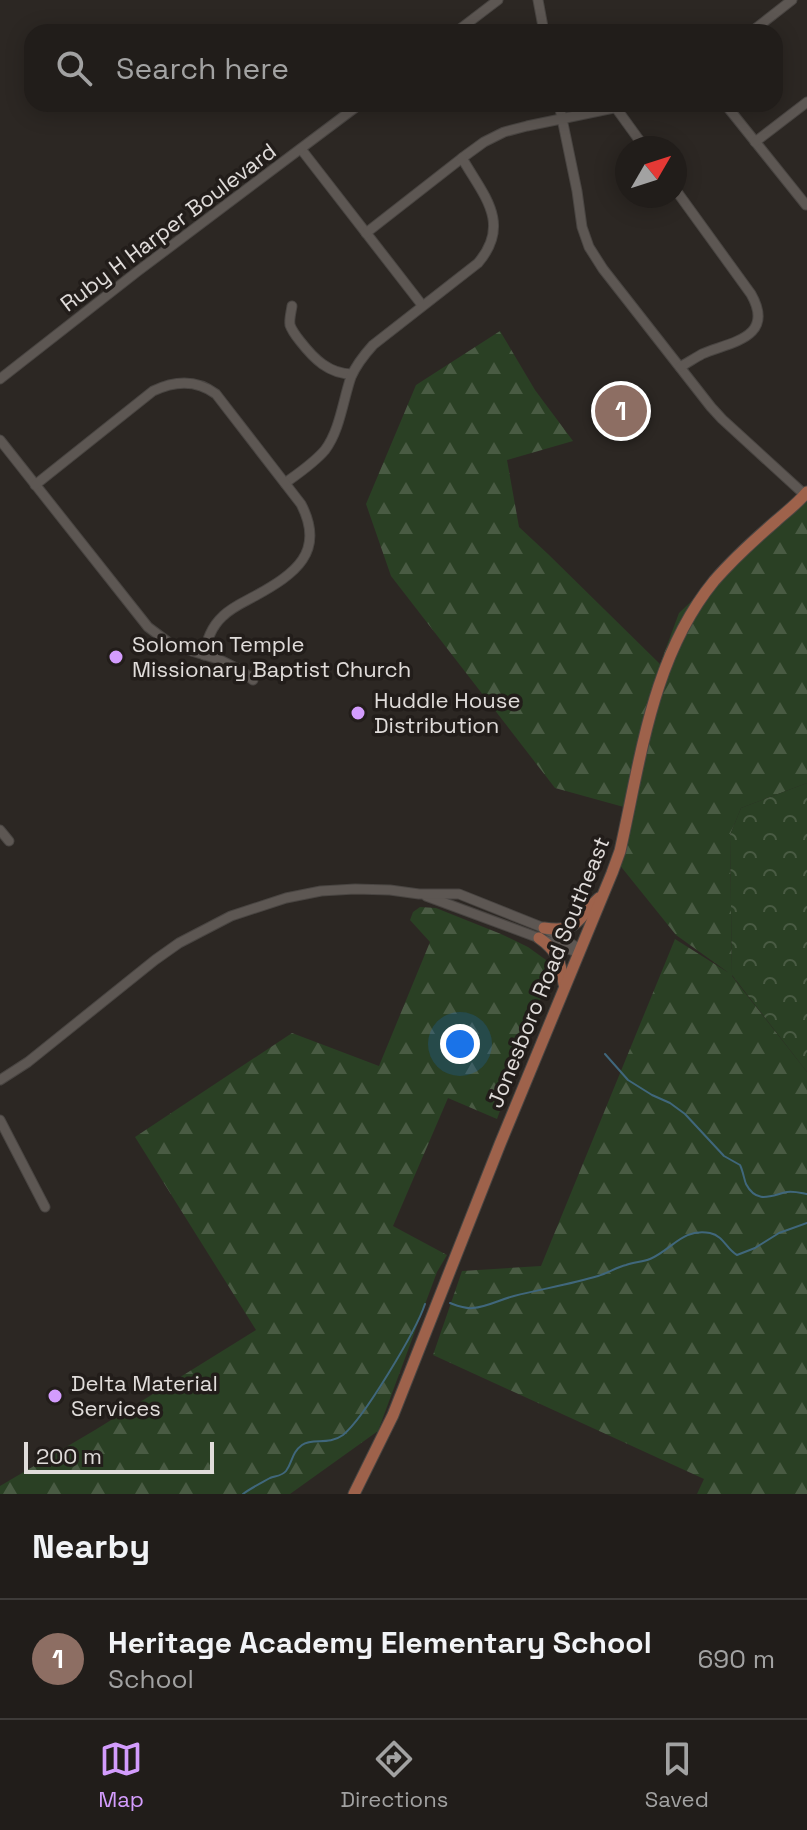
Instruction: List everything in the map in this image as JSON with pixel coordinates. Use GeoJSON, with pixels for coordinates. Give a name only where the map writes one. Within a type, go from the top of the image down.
{"type":"FeatureCollection","features":[{"type":"Feature","properties":{"kind":"main road","name":"Jonesboro Road Southeast"},"geometry":{"type":"LineString","coordinates":[[354,1494],[393,1415],[620,851],[651,709],[662,675],[697,605],[727,566],[806,493]]}},
{"type":"Feature","properties":{"kind":"main road"},"geometry":{"type":"LineString","coordinates":[[564,987],[559,959],[542,933],[577,924],[602,895]]}},
{"type":"Feature","properties":{"kind":"street"},"geometry":{"type":"LineString","coordinates":[[466,24],[498,0]]}},
{"type":"Feature","properties":{"kind":"street"},"geometry":{"type":"LineString","coordinates":[[538,0],[542,24]]}},
{"type":"Feature","properties":{"kind":"street"},"geometry":{"type":"LineString","coordinates":[[761,24],[792,0]]}},
{"type":"Feature","properties":{"kind":"street"},"geometry":{"type":"LineString","coordinates":[[755,142],[807,102]]}},
{"type":"Feature","properties":{"kind":"street","name":"Ruby H Harper Boulevard"},"geometry":{"type":"LineString","coordinates":[[0,379],[350,112]]}},
{"type":"Feature","properties":{"kind":"street"},"geometry":{"type":"LineString","coordinates":[[561,112],[582,227],[589,247],[603,269],[722,419],[806,493]]}},
{"type":"Feature","properties":{"kind":"street"},"geometry":{"type":"LineString","coordinates":[[366,233],[484,142],[504,132],[594,112]]}},
{"type":"Feature","properties":{"kind":"street"},"geometry":{"type":"LineString","coordinates":[[619,112],[636,136]]}},
{"type":"Feature","properties":{"kind":"street"},"geometry":{"type":"LineString","coordinates":[[731,112],[806,205]]}},
{"type":"Feature","properties":{"kind":"street"},"geometry":{"type":"LineString","coordinates":[[301,149],[422,305]]}},
{"type":"Feature","properties":{"kind":"street"},"geometry":{"type":"LineString","coordinates":[[285,483],[328,446],[352,374],[373,345],[478,263],[487,252],[494,237],[491,208],[462,158]]}},
{"type":"Feature","properties":{"kind":"street"},"geometry":{"type":"LineString","coordinates":[[680,367],[702,354],[748,336],[757,324],[759,311],[751,294],[687,206]]}},
{"type":"Feature","properties":{"kind":"street"},"geometry":{"type":"LineString","coordinates":[[292,306],[289,321],[293,332],[311,355],[326,367],[352,374]]}},
{"type":"Feature","properties":{"kind":"street"},"geometry":{"type":"LineString","coordinates":[[35,485],[153,391],[167,384],[182,382],[201,385],[216,394],[301,504],[308,518],[311,540],[298,566],[288,575],[221,617],[209,635],[204,655]]}},
{"type":"Feature","properties":{"kind":"street"},"geometry":{"type":"LineString","coordinates":[[0,440],[148,627],[172,645],[229,664],[253,680]]}},
{"type":"Feature","properties":{"kind":"street"},"geometry":{"type":"LineString","coordinates":[[0,830],[9,841]]}},
{"type":"Feature","properties":{"kind":"street"},"geometry":{"type":"LineString","coordinates":[[0,1080],[28,1062],[155,960],[204,928],[286,898],[321,891],[362,889],[459,894],[514,915],[579,951]]}},
{"type":"Feature","properties":{"kind":"street"},"geometry":{"type":"LineString","coordinates":[[419,894],[510,927],[542,933]]}},
{"type":"Feature","properties":{"kind":"street"},"geometry":{"type":"LineString","coordinates":[[510,927],[514,915]]}},
{"type":"Feature","properties":{"kind":"street"},"geometry":{"type":"LineString","coordinates":[[0,1120],[45,1207]]}},
{"type":"Feature","properties":{"kind":"green space"},"geometry":{"type":"Polygon","coordinates":[[[500,331],[535,390],[573,441],[507,460],[519,527],[660,664],[679,613],[807,492],[807,783],[741,808],[730,835],[732,976],[807,1072],[807,1494],[697,1494],[704,1479],[433,1355],[462,1271],[541,1266],[675,939],[729,973],[676,935],[614,858],[631,809],[555,788],[391,576],[366,504],[416,385],[500,331]]]}},
{"type":"Feature","properties":{"kind":"green space"},"geometry":{"type":"Polygon","coordinates":[[[807,783],[807,1072],[732,975],[730,835],[741,808],[807,783]]]}},
{"type":"Feature","properties":{"kind":"green space"},"geometry":{"type":"Polygon","coordinates":[[[420,907],[436,908],[501,934],[528,947],[553,965],[497,1119],[448,1098],[393,1226],[447,1255],[437,1272],[378,1431],[290,1494],[0,1494],[0,1486],[256,1330],[135,1137],[292,1033],[379,1066],[430,942],[410,920],[413,912],[420,907]]]}},
{"type":"Feature","properties":{"kind":"waterway"},"geometry":{"type":"LineString","coordinates":[[605,1054],[628,1080],[685,1114],[724,1156],[740,1165],[746,1184],[755,1195],[807,1194]]}},
{"type":"Feature","properties":{"kind":"waterway"},"geometry":{"type":"LineString","coordinates":[[450,1303],[464,1308],[478,1307],[598,1276],[650,1259],[685,1236],[700,1232],[715,1235],[737,1255],[779,1233],[807,1223]]}},
{"type":"Feature","properties":{"kind":"waterway"},"geometry":{"type":"LineString","coordinates":[[243,1494],[284,1473],[302,1445],[337,1438],[352,1426],[388,1373],[425,1304]]}},
{"type":"Feature","properties":{"kind":"place","name":"Heritage Academy Elementary School"},"geometry":{"type":"Point","coordinates":[621,411]}},
{"type":"Feature","properties":{"kind":"place","name":"Solomon Temple Missionary Baptist Church"},"geometry":{"type":"Point","coordinates":[116,657]}},
{"type":"Feature","properties":{"kind":"place","name":"Huddle House Distribution"},"geometry":{"type":"Point","coordinates":[358,713]}},
{"type":"Feature","properties":{"kind":"place","name":"Delta Material Services"},"geometry":{"type":"Point","coordinates":[55,1396]}}]}
